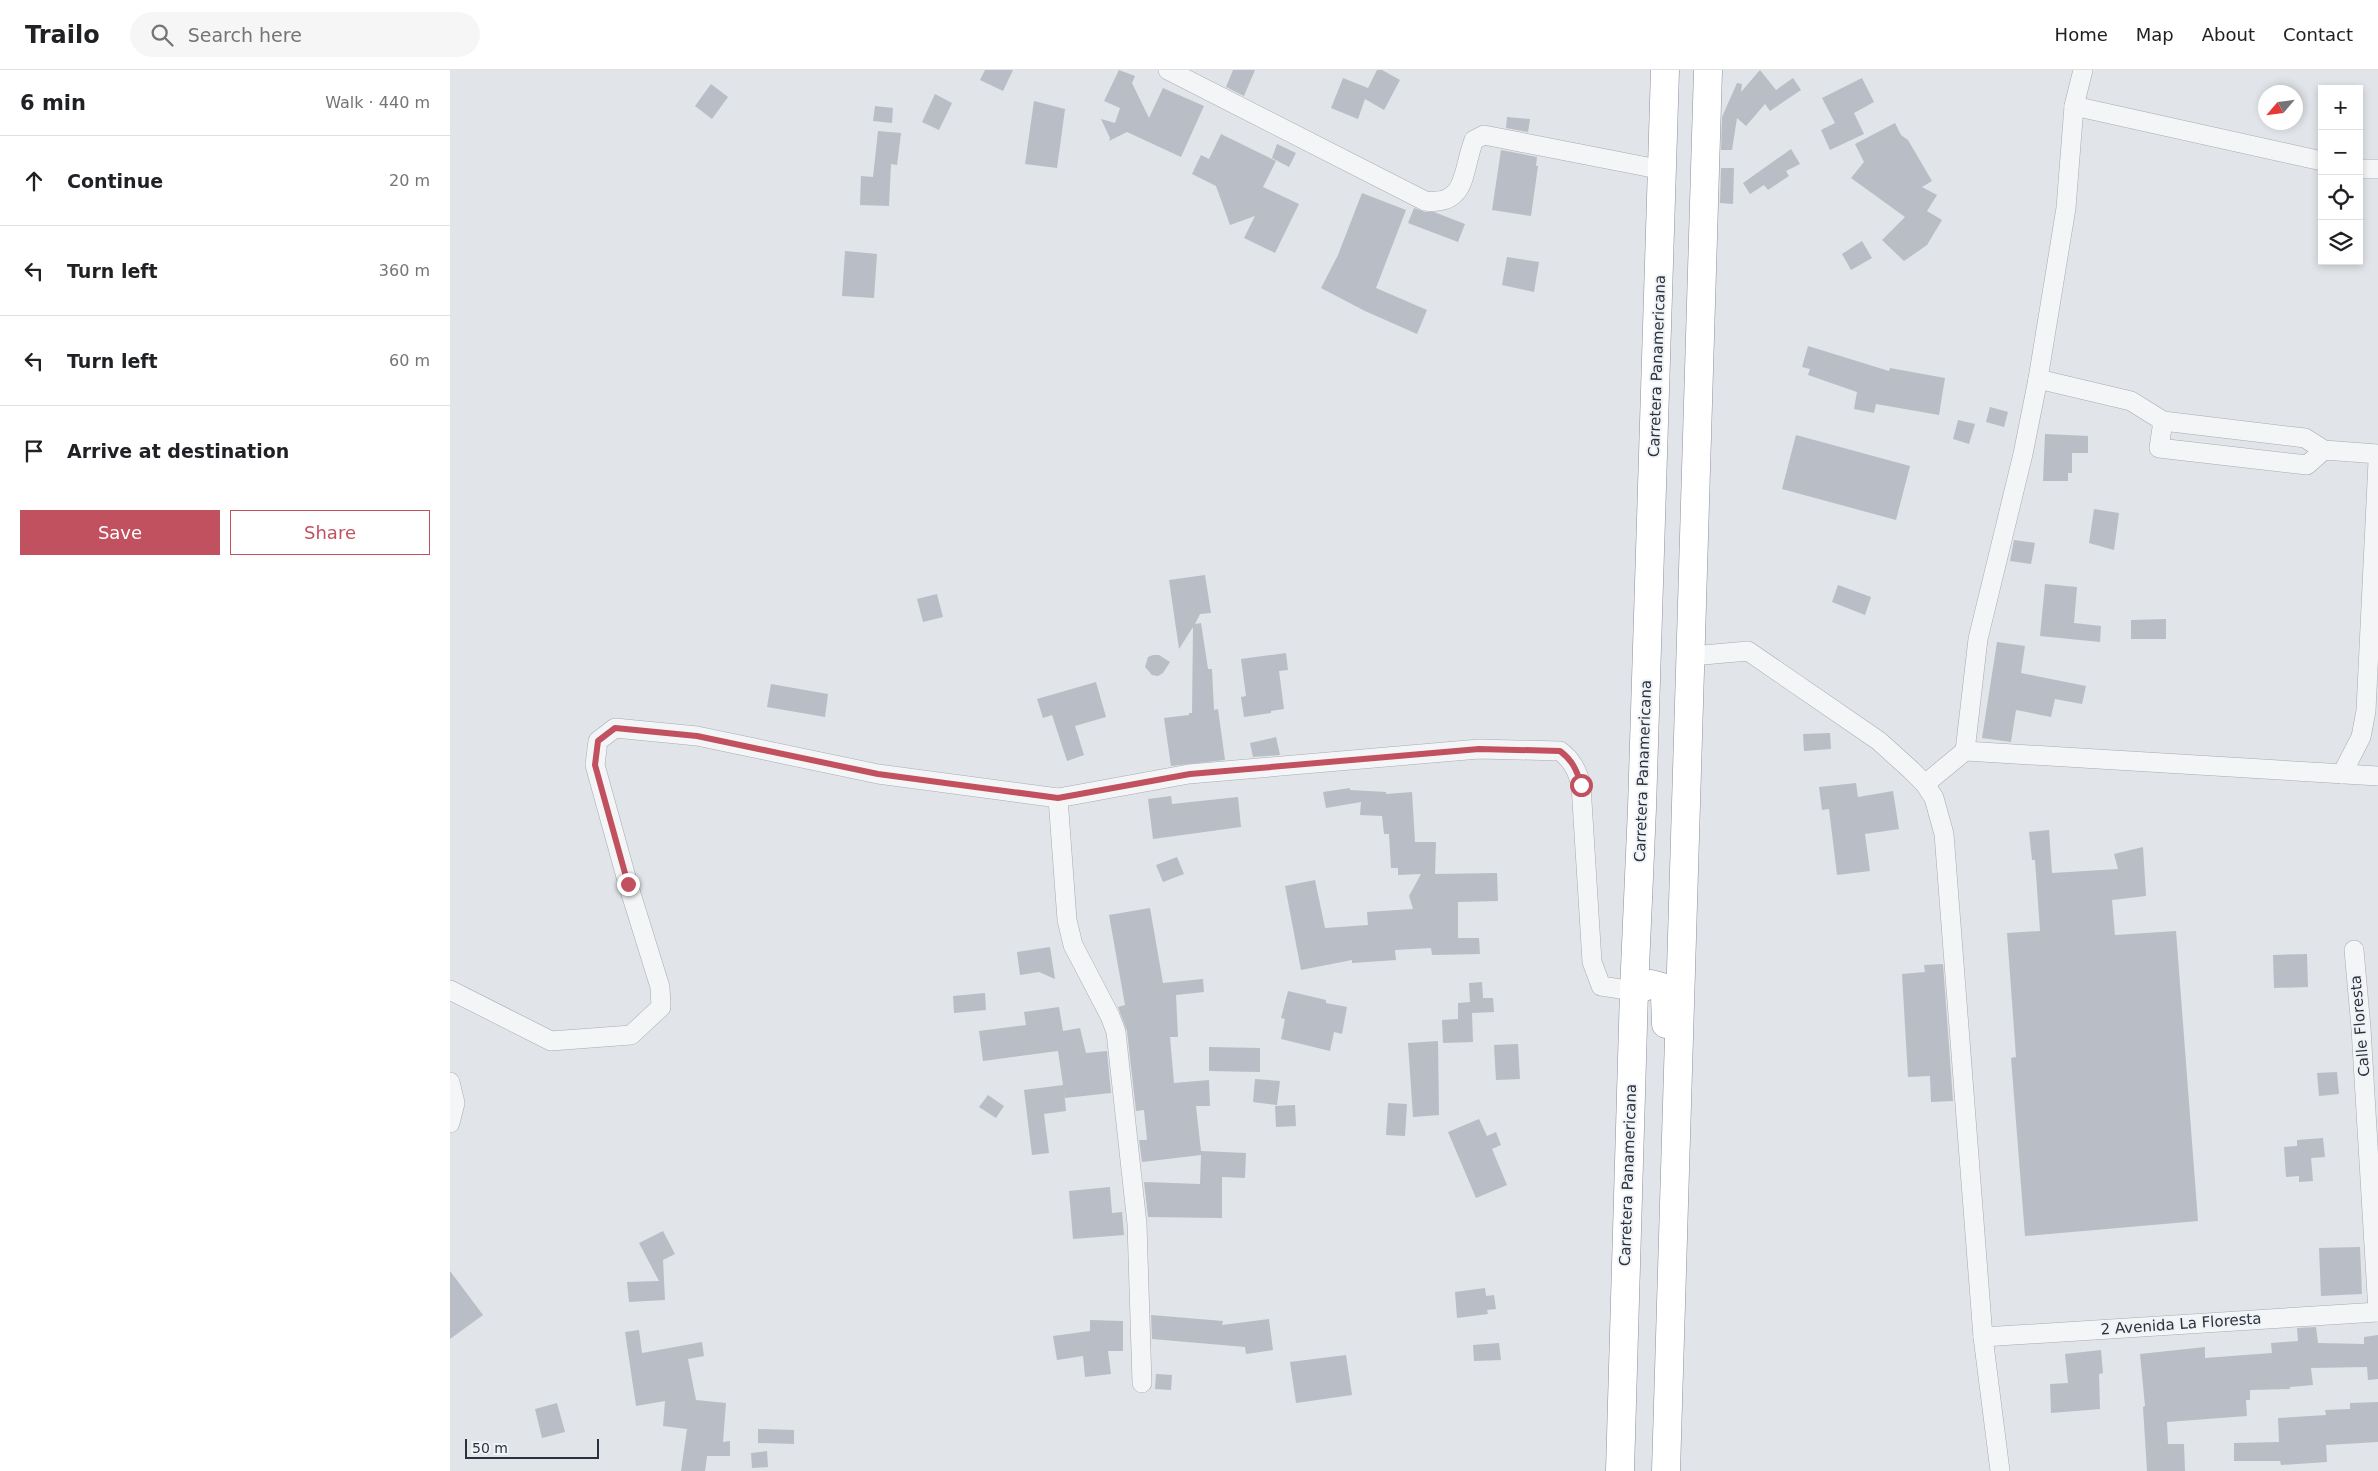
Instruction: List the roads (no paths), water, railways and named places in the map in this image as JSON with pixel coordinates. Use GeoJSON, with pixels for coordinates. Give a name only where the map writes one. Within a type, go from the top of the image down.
{"type":"FeatureCollection","features":[{"type":"Feature","properties":{"kind":"highway","name":"Carretera Panamericana"},"geometry":{"type":"LineString","coordinates":[[1620,1471],[1665,70]]}},
{"type":"Feature","properties":{"kind":"highway"},"geometry":{"type":"LineString","coordinates":[[1666,1471],[1692,656],[1708,70]]}},
{"type":"Feature","properties":{"kind":"highway"},"geometry":{"type":"LineString","coordinates":[[1642,808],[1650,829],[1653,849],[1650,969],[1654,977],[1664,978],[1675,972],[1683,944]]}},
{"type":"Feature","properties":{"kind":"highway"},"geometry":{"type":"LineString","coordinates":[[1634,991],[1656,984],[1662,987],[1664,991],[1668,1157],[1674,1197]]}},
{"type":"Feature","properties":{"kind":"street"},"geometry":{"type":"LineString","coordinates":[[1168,70],[1425,201],[1439,202],[1449,200],[1460,190],[1474,140],[1484,135],[1663,170]]}},
{"type":"Feature","properties":{"kind":"street"},"geometry":{"type":"LineString","coordinates":[[1965,751],[1978,639],[2023,454],[2038,379],[2066,208],[2074,106],[2083,70]]}},
{"type":"Feature","properties":{"kind":"street"},"geometry":{"type":"LineString","coordinates":[[2074,106],[2318,159]]}},
{"type":"Feature","properties":{"kind":"street"},"geometry":{"type":"LineString","coordinates":[[2363,169],[2378,169]]}},
{"type":"Feature","properties":{"kind":"street"},"geometry":{"type":"LineString","coordinates":[[2038,379],[2131,401],[2163,421],[2305,438],[2324,450],[2378,454]]}},
{"type":"Feature","properties":{"kind":"street"},"geometry":{"type":"LineString","coordinates":[[2163,421],[2159,448],[2307,465],[2324,450]]}},
{"type":"Feature","properties":{"kind":"street"},"geometry":{"type":"LineString","coordinates":[[2342,774],[2362,737],[2366,712],[2378,460]]}},
{"type":"Feature","properties":{"kind":"street"},"geometry":{"type":"LineString","coordinates":[[1692,656],[1748,651],[1878,741],[1925,784],[1934,798],[1944,834],[1983,1337],[2000,1471]]}},
{"type":"Feature","properties":{"kind":"street"},"geometry":{"type":"LineString","coordinates":[[450,990],[551,1041],[631,1036],[661,1007],[660,987],[628,884],[595,765],[598,741],[615,728],[697,736],[878,774],[1058,798],[1190,774],[1479,749],[1560,751],[1568,757],[1577,770],[1581,785],[1592,962],[1601,986],[1634,991]]}},
{"type":"Feature","properties":{"kind":"street"},"geometry":{"type":"LineString","coordinates":[[1925,784],[1965,751],[2378,776]]}},
{"type":"Feature","properties":{"kind":"street"},"geometry":{"type":"LineString","coordinates":[[1058,798],[1067,920],[1073,945],[1110,1016],[1116,1032],[1137,1224],[1142,1383]]}},
{"type":"Feature","properties":{"kind":"street","name":"Calle Floresta"},"geometry":{"type":"LineString","coordinates":[[2354,950],[2363,1057],[2378,1312]]}},
{"type":"Feature","properties":{"kind":"street"},"geometry":{"type":"LineString","coordinates":[[450,1082],[455,1103],[450,1123]]}},
{"type":"Feature","properties":{"kind":"street","name":"2 Avenida La Floresta"},"geometry":{"type":"LineString","coordinates":[[1983,1337],[2378,1312]]}}]}
